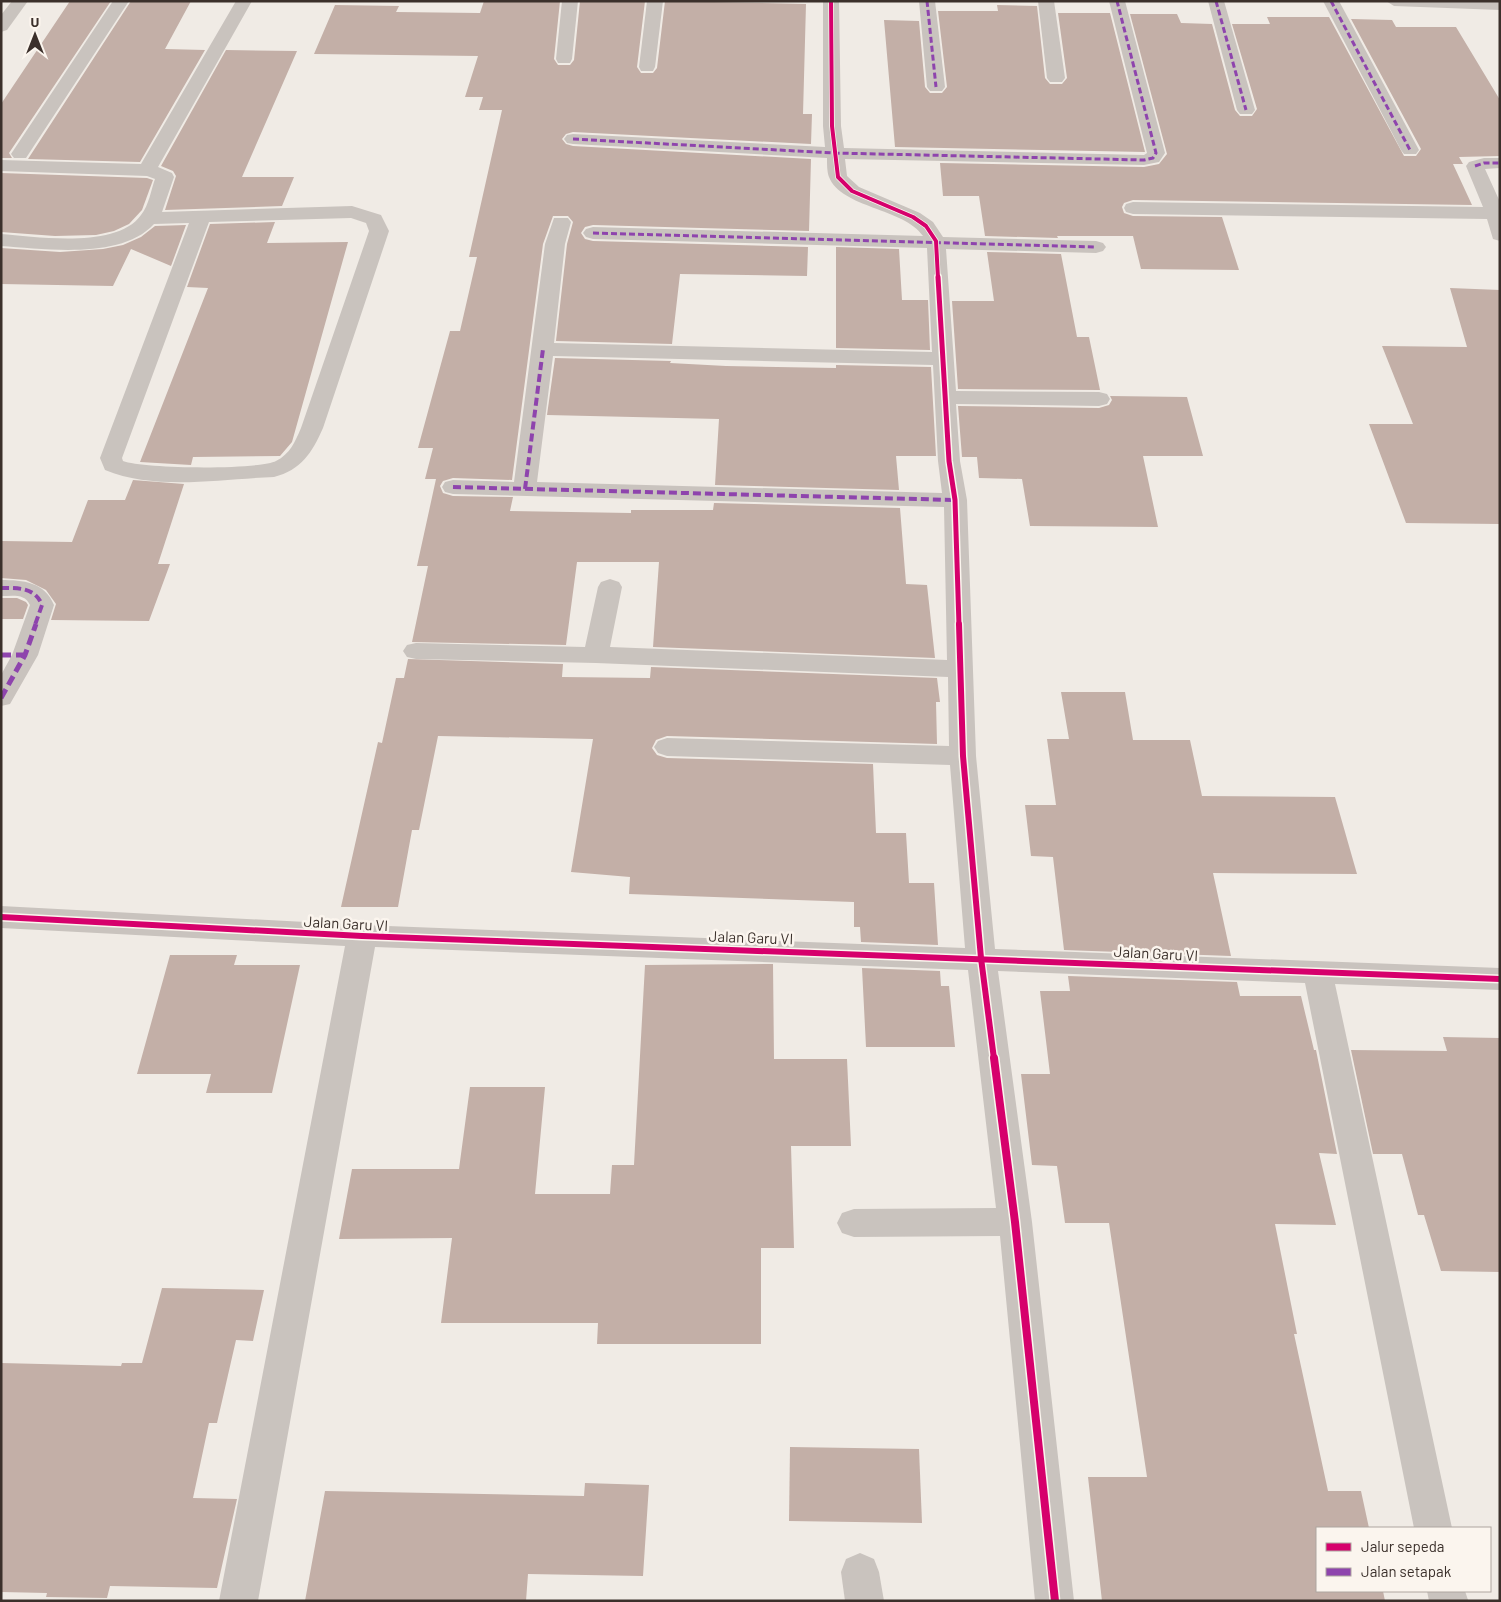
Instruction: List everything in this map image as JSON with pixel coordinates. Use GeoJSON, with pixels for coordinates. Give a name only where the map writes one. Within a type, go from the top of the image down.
{"type":"FeatureCollection","features":[{"type":"Feature","properties":{"kind":"street"},"geometry":{"type":"LineString","coordinates":[[1,27],[20,1]]}},
{"type":"Feature","properties":{"kind":"street"},"geometry":{"type":"LineString","coordinates":[[20,154],[121,1]]}},
{"type":"Feature","properties":{"kind":"street"},"geometry":{"type":"LineString","coordinates":[[147,170],[244,1]]}},
{"type":"Feature","properties":{"kind":"street"},"geometry":{"type":"LineString","coordinates":[[564,59],[570,1]]}},
{"type":"Feature","properties":{"kind":"street"},"geometry":{"type":"LineString","coordinates":[[647,67],[654,1]]}},
{"type":"Feature","properties":{"kind":"street"},"geometry":{"type":"LineString","coordinates":[[831,1],[834,153],[838,177],[852,191],[913,216],[926,226],[936,241],[944,358],[948,461],[955,500],[963,756],[980,958],[1015,1222],[1055,1601]]}},
{"type":"Feature","properties":{"kind":"street"},"geometry":{"type":"LineString","coordinates":[[927,1],[936,86]]}},
{"type":"Feature","properties":{"kind":"street"},"geometry":{"type":"LineString","coordinates":[[1046,1],[1056,78]]}},
{"type":"Feature","properties":{"kind":"street"},"geometry":{"type":"LineString","coordinates":[[573,139],[834,153],[1134,160],[1153,158],[1156,153],[1117,1]]}},
{"type":"Feature","properties":{"kind":"street"},"geometry":{"type":"LineString","coordinates":[[1216,1],[1246,110]]}},
{"type":"Feature","properties":{"kind":"street"},"geometry":{"type":"LineString","coordinates":[[1331,1],[1410,150]]}},
{"type":"Feature","properties":{"kind":"street"},"geometry":{"type":"LineString","coordinates":[[1394,1],[1500,5]]}},
{"type":"Feature","properties":{"kind":"street"},"geometry":{"type":"LineString","coordinates":[[1500,163],[1484,163],[1475,166],[1495,213],[1500,235]]}},
{"type":"Feature","properties":{"kind":"street"},"geometry":{"type":"LineString","coordinates":[[1,165],[147,170],[157,172],[165,177],[150,218],[137,230],[117,238],[85,243],[1,240]]}},
{"type":"Feature","properties":{"kind":"street"},"geometry":{"type":"LineString","coordinates":[[1133,208],[1495,213]]}},
{"type":"Feature","properties":{"kind":"street"},"geometry":{"type":"LineString","coordinates":[[150,218],[352,212],[374,219],[379,231],[312,428],[304,448],[296,459],[274,470],[169,473],[118,469],[113,464],[111,458],[202,217]]}},
{"type":"Feature","properties":{"kind":"street"},"geometry":{"type":"LineString","coordinates":[[525,489],[555,244],[561,222]]}},
{"type":"Feature","properties":{"kind":"street"},"geometry":{"type":"LineString","coordinates":[[593,234],[936,241],[1096,247]]}},
{"type":"Feature","properties":{"kind":"street"},"geometry":{"type":"LineString","coordinates":[[543,349],[944,358]]}},
{"type":"Feature","properties":{"kind":"street"},"geometry":{"type":"LineString","coordinates":[[946,397],[1099,399]]}},
{"type":"Feature","properties":{"kind":"street"},"geometry":{"type":"LineString","coordinates":[[453,487],[955,500]]}},
{"type":"Feature","properties":{"kind":"street"},"geometry":{"type":"LineString","coordinates":[[596,655],[610,587]]}},
{"type":"Feature","properties":{"kind":"street"},"geometry":{"type":"LineString","coordinates":[[1,588],[34,592],[40,598],[42,606],[13,655],[1,698]]}},
{"type":"Feature","properties":{"kind":"street"},"geometry":{"type":"LineString","coordinates":[[416,651],[596,655],[960,669]]}},
{"type":"Feature","properties":{"kind":"street"},"geometry":{"type":"LineString","coordinates":[[667,747],[963,756]]}},
{"type":"Feature","properties":{"kind":"street","name":"Jalan Garu VI"},"geometry":{"type":"LineString","coordinates":[[1,917],[362,936],[1500,979]]}},
{"type":"Feature","properties":{"kind":"street"},"geometry":{"type":"LineString","coordinates":[[238,1601],[362,936]]}},
{"type":"Feature","properties":{"kind":"street"},"geometry":{"type":"LineString","coordinates":[[1318,973],[1433,1527]]}},
{"type":"Feature","properties":{"kind":"street"},"geometry":{"type":"LineString","coordinates":[[854,1223],[1015,1222]]}},
{"type":"Feature","properties":{"kind":"building"},"geometry":{"type":"Polygon","coordinates":[[[70,1],[111,1],[9,153],[12,158],[1,158],[1,104],[70,1]]]}},
{"type":"Feature","properties":{"kind":"building"},"geometry":{"type":"Polygon","coordinates":[[[131,1],[191,1],[165,49],[205,50],[140,162],[28,159],[131,1]]]}},
{"type":"Feature","properties":{"kind":"building"},"geometry":{"type":"Polygon","coordinates":[[[484,1],[560,1],[554,59],[558,65],[570,65],[574,60],[580,1],[645,1],[637,67],[641,73],[653,73],[657,68],[665,1],[806,4],[803,114],[812,114],[811,144],[573,132],[566,134],[562,139],[566,144],[573,146],[811,159],[809,231],[593,225],[585,227],[581,233],[585,239],[593,241],[808,247],[807,276],[680,274],[672,344],[556,341],[567,244],[573,222],[568,216],[553,216],[543,244],[512,480],[453,478],[443,481],[440,486],[443,493],[453,496],[513,497],[510,511],[631,513],[631,510],[713,510],[714,503],[900,508],[906,584],[927,585],[935,658],[653,647],[659,562],[577,562],[566,645],[412,642],[428,566],[417,566],[436,479],[425,479],[433,448],[418,448],[450,331],[460,331],[477,257],[469,257],[502,110],[479,110],[483,97],[465,97],[478,56],[314,54],[335,5],[399,6],[396,12],[480,13],[484,1]]]}},
{"type":"Feature","properties":{"kind":"building"},"geometry":{"type":"Polygon","coordinates":[[[997,5],[1037,6],[1045,78],[1050,84],[1062,84],[1067,78],[1058,13],[1110,13],[1145,152],[895,147],[884,20],[919,21],[925,87],[930,93],[942,93],[947,87],[938,11],[998,11],[997,5]]]}},
{"type":"Feature","properties":{"kind":"building"},"geometry":{"type":"Polygon","coordinates":[[[1130,14],[1177,14],[1181,23],[1212,24],[1235,110],[1240,116],[1252,116],[1257,109],[1232,24],[1270,24],[1267,17],[1329,17],[1404,156],[1416,156],[1421,149],[1351,19],[1392,20],[1396,27],[1456,27],[1500,100],[1500,156],[1459,157],[1463,164],[1453,164],[1472,205],[1133,200],[1124,203],[1122,207],[1124,213],[1133,216],[1222,217],[1239,270],[1141,269],[1133,236],[1057,236],[1058,238],[985,236],[979,196],[943,196],[940,163],[1144,167],[1159,164],[1167,154],[1130,14]]]}},
{"type":"Feature","properties":{"kind":"building"},"geometry":{"type":"Polygon","coordinates":[[[226,50],[297,51],[242,177],[294,177],[282,206],[165,210],[176,176],[173,171],[161,166],[226,50]]]}},
{"type":"Feature","properties":{"kind":"building"},"geometry":{"type":"Polygon","coordinates":[[[1,173],[147,178],[153,180],[142,210],[129,224],[114,231],[96,235],[55,236],[1,232],[1,173]]]}},
{"type":"Feature","properties":{"kind":"building"},"geometry":{"type":"Polygon","coordinates":[[[275,222],[267,243],[348,242],[292,442],[280,456],[193,457],[191,465],[140,462],[208,288],[187,287],[210,224],[275,222]]]}},
{"type":"Feature","properties":{"kind":"building"},"geometry":{"type":"Polygon","coordinates":[[[186,225],[171,266],[131,249],[113,286],[1,284],[1,248],[60,252],[103,249],[123,245],[141,237],[155,226],[186,225]]]}},
{"type":"Feature","properties":{"kind":"building"},"geometry":{"type":"Polygon","coordinates":[[[836,247],[899,249],[902,300],[928,300],[930,350],[836,348],[836,247]]]}},
{"type":"Feature","properties":{"kind":"building"},"geometry":{"type":"Polygon","coordinates":[[[987,252],[1061,254],[1077,337],[1089,337],[1100,390],[958,389],[952,301],[994,301],[987,252]]]}},
{"type":"Feature","properties":{"kind":"building"},"geometry":{"type":"Polygon","coordinates":[[[1450,288],[1500,290],[1500,524],[1406,523],[1369,424],[1413,424],[1382,346],[1467,347],[1450,288]]]}},
{"type":"Feature","properties":{"kind":"building"},"geometry":{"type":"Polygon","coordinates":[[[555,358],[671,361],[670,363],[726,366],[836,368],[836,365],[931,367],[936,456],[896,456],[899,490],[715,485],[719,419],[547,415],[555,358]]]}},
{"type":"Feature","properties":{"kind":"building"},"geometry":{"type":"Polygon","coordinates":[[[1110,396],[1187,397],[1203,456],[1143,456],[1158,527],[1030,526],[1022,479],[979,478],[977,457],[962,457],[958,406],[1099,408],[1109,405],[1112,400],[1110,396]]]}},
{"type":"Feature","properties":{"kind":"building"},"geometry":{"type":"Polygon","coordinates":[[[133,480],[184,484],[158,564],[170,564],[149,621],[51,620],[56,604],[46,590],[26,580],[1,578],[1,541],[72,542],[88,500],[125,500],[133,480]]]}},
{"type":"Feature","properties":{"kind":"building"},"geometry":{"type":"Polygon","coordinates":[[[1,598],[17,598],[26,602],[28,605],[23,619],[1,619],[1,598]]]}},
{"type":"Feature","properties":{"kind":"building"},"geometry":{"type":"Polygon","coordinates":[[[408,659],[563,664],[562,677],[650,678],[651,667],[937,678],[940,702],[936,702],[937,744],[667,736],[656,740],[652,748],[657,755],[667,758],[873,764],[876,833],[906,833],[909,883],[934,883],[938,945],[861,942],[860,927],[854,927],[854,902],[629,894],[630,877],[571,872],[593,739],[438,736],[419,830],[412,830],[398,907],[341,907],[378,742],[382,743],[396,678],[404,678],[408,659]]]}},
{"type":"Feature","properties":{"kind":"building"},"geometry":{"type":"Polygon","coordinates":[[[1061,692],[1125,692],[1133,740],[1190,740],[1202,796],[1335,797],[1357,874],[1213,873],[1231,956],[1064,950],[1053,857],[1031,856],[1025,805],[1056,805],[1047,739],[1069,739],[1061,692]]]}},
{"type":"Feature","properties":{"kind":"building"},"geometry":{"type":"Polygon","coordinates":[[[170,955],[237,955],[234,965],[300,965],[272,1093],[206,1093],[211,1074],[137,1074],[170,955]]]}},
{"type":"Feature","properties":{"kind":"building"},"geometry":{"type":"Polygon","coordinates":[[[773,964],[774,1059],[847,1059],[851,1146],[791,1146],[794,1248],[761,1248],[761,1344],[597,1344],[598,1323],[441,1323],[452,1238],[339,1239],[352,1169],[459,1169],[470,1087],[545,1087],[535,1194],[610,1194],[612,1165],[634,1165],[645,965],[773,964]]]}},
{"type":"Feature","properties":{"kind":"building"},"geometry":{"type":"Polygon","coordinates":[[[862,968],[940,971],[941,986],[949,986],[955,1047],[866,1047],[862,968]]]}},
{"type":"Feature","properties":{"kind":"building"},"geometry":{"type":"Polygon","coordinates":[[[1068,976],[1237,982],[1240,996],[1301,996],[1314,1050],[1316,1050],[1337,1154],[1319,1153],[1336,1225],[1275,1224],[1297,1334],[1294,1334],[1328,1491],[1361,1491],[1369,1527],[1316,1527],[1316,1592],[1383,1592],[1385,1601],[1102,1601],[1088,1477],[1147,1477],[1109,1223],[1065,1223],[1057,1166],[1032,1165],[1021,1074],[1050,1074],[1040,991],[1070,991],[1068,976]]]}},
{"type":"Feature","properties":{"kind":"building"},"geometry":{"type":"Polygon","coordinates":[[[1443,1037],[1500,1038],[1500,1272],[1441,1271],[1424,1215],[1418,1215],[1402,1154],[1373,1154],[1351,1050],[1447,1051],[1443,1037]]]}},
{"type":"Feature","properties":{"kind":"building"},"geometry":{"type":"Polygon","coordinates":[[[162,1288],[264,1290],[253,1341],[236,1340],[217,1423],[209,1423],[193,1498],[237,1499],[217,1588],[110,1586],[107,1598],[46,1597],[47,1593],[1,1592],[1,1363],[121,1366],[122,1363],[142,1363],[162,1288]]]}},
{"type":"Feature","properties":{"kind":"building"},"geometry":{"type":"Polygon","coordinates":[[[790,1447],[919,1449],[922,1523],[789,1521],[790,1447]]]}},
{"type":"Feature","properties":{"kind":"building"},"geometry":{"type":"Polygon","coordinates":[[[585,1483],[649,1485],[643,1576],[528,1574],[526,1601],[305,1601],[325,1491],[584,1496],[585,1483]]]}},
{"type":"Feature","properties":{"kind":"marked path"},"geometry":{"type":"LineString","coordinates":[[927,1],[936,87]]}},
{"type":"Feature","properties":{"kind":"marked path"},"geometry":{"type":"LineString","coordinates":[[573,139],[834,153],[1144,160],[1153,158],[1156,153],[1117,1]]}},
{"type":"Feature","properties":{"kind":"marked path"},"geometry":{"type":"LineString","coordinates":[[1216,1],[1246,110]]}},
{"type":"Feature","properties":{"kind":"marked path"},"geometry":{"type":"LineString","coordinates":[[1331,1],[1410,150]]}},
{"type":"Feature","properties":{"kind":"marked path"},"geometry":{"type":"LineString","coordinates":[[1475,166],[1484,163],[1500,163]]}},
{"type":"Feature","properties":{"kind":"marked path"},"geometry":{"type":"LineString","coordinates":[[593,233],[1096,247]]}},
{"type":"Feature","properties":{"kind":"marked path"},"geometry":{"type":"LineString","coordinates":[[525,489],[543,349]]}},
{"type":"Feature","properties":{"kind":"marked path"},"geometry":{"type":"LineString","coordinates":[[453,487],[955,500]]}},
{"type":"Feature","properties":{"kind":"marked path"},"geometry":{"type":"LineString","coordinates":[[1,588],[32,592],[40,599],[42,605],[25,655],[1,698]]}},
{"type":"Feature","properties":{"kind":"marked path"},"geometry":{"type":"LineString","coordinates":[[1,655],[25,655]]}},
{"type":"Feature","properties":{"kind":"cycle path"},"geometry":{"type":"LineString","coordinates":[[831,1],[832,126],[838,177],[852,191],[913,217],[926,226],[936,241],[949,461],[955,500],[963,756],[981,958],[1015,1222],[1055,1601]]}},
{"type":"Feature","properties":{"kind":"cycle path"},"geometry":{"type":"LineString","coordinates":[[1,917],[362,936],[1500,979]]}}]}
